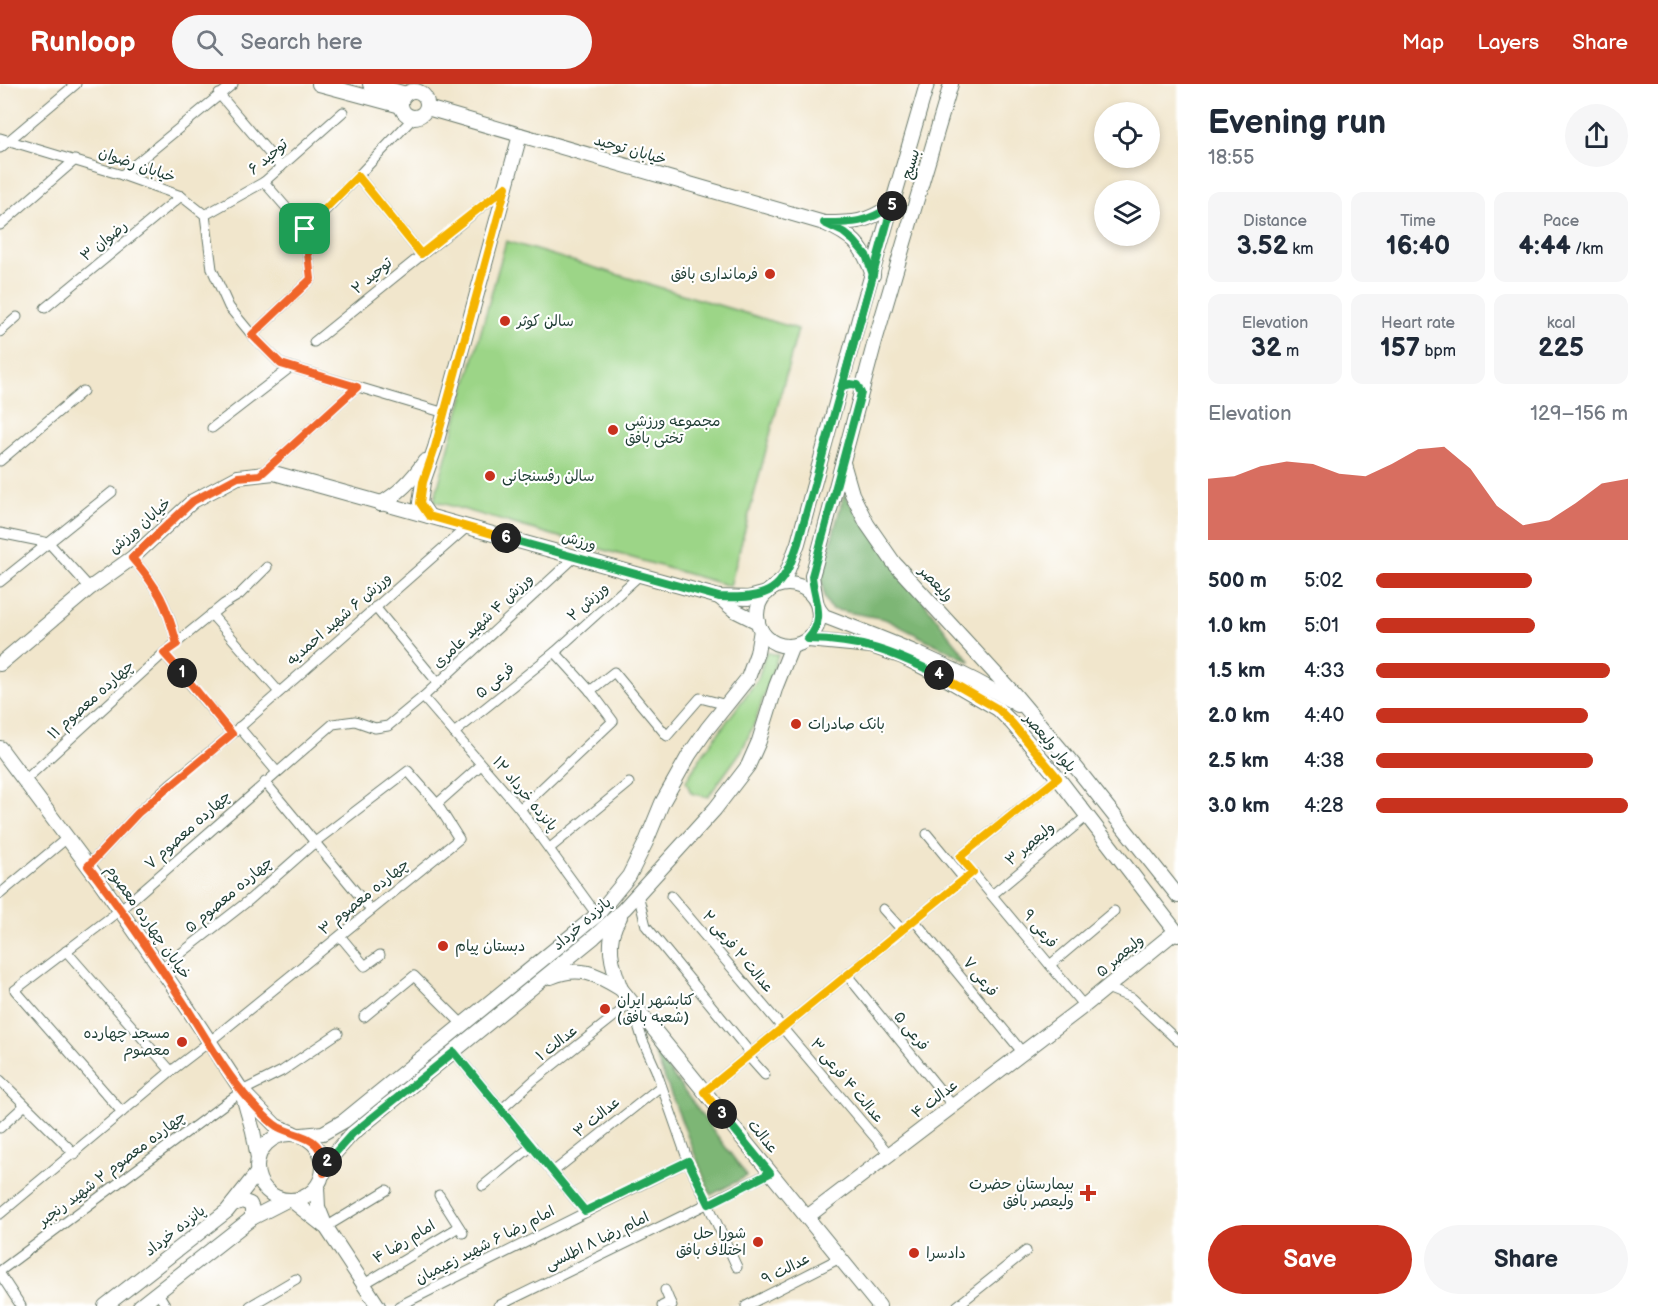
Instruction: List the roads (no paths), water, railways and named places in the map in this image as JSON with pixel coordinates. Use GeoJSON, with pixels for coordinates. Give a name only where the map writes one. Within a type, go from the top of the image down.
{"type":"FeatureCollection","features":[{"type":"Feature","properties":{"kind":"main road"},"geometry":{"type":"LineString","coordinates":[[319,84],[424,95],[427,108],[422,115],[414,117],[406,114],[412,94]]}},
{"type":"Feature","properties":{"kind":"main road","name":"بسیج"},"geometry":{"type":"LineString","coordinates":[[768,592],[785,578],[792,563],[927,84]]}},
{"type":"Feature","properties":{"kind":"main road","name":"بسیج"},"geometry":{"type":"LineString","coordinates":[[817,604],[812,576],[861,393],[951,84]]}},
{"type":"Feature","properties":{"kind":"main road","name":"خیابان توحید"},"geometry":{"type":"LineString","coordinates":[[427,108],[824,223]]}},
{"type":"Feature","properties":{"kind":"main road"},"geometry":{"type":"LineString","coordinates":[[429,516],[420,503],[423,482],[445,413],[520,135]]}},
{"type":"Feature","properties":{"kind":"main road"},"geometry":{"type":"LineString","coordinates":[[824,223],[861,222],[892,206]]}},
{"type":"Feature","properties":{"kind":"main road"},"geometry":{"type":"LineString","coordinates":[[824,223],[843,232],[854,241],[866,255],[873,275]]}},
{"type":"Feature","properties":{"kind":"main road"},"geometry":{"type":"LineString","coordinates":[[855,336],[860,343],[868,344],[876,341]]}},
{"type":"Feature","properties":{"kind":"main road"},"geometry":{"type":"LineString","coordinates":[[842,386],[857,385],[861,393]]}},
{"type":"Feature","properties":{"kind":"main road"},"geometry":{"type":"LineString","coordinates":[[381,504],[394,496],[413,478],[435,447]]}},
{"type":"Feature","properties":{"kind":"main road","name":"ولیعصر"},"geometry":{"type":"LineString","coordinates":[[843,463],[852,494],[867,524],[894,563],[1030,712],[1178,896]]}},
{"type":"Feature","properties":{"kind":"main road","name":"خیابان ورزش"},"geometry":{"type":"LineString","coordinates":[[0,663],[90,588],[132,558],[193,501],[238,477],[274,473],[429,516]]}},
{"type":"Feature","properties":{"kind":"main road","name":"ورزش"},"geometry":{"type":"LineString","coordinates":[[429,516],[719,597],[748,598],[768,592]]}},
{"type":"Feature","properties":{"kind":"main road"},"geometry":{"type":"LineString","coordinates":[[782,585],[795,585],[807,591],[817,604],[818,625],[808,639],[792,646],[774,643],[759,626],[758,606],[768,592],[782,585]]}},
{"type":"Feature","properties":{"kind":"main road","name":"ورزش"},"geometry":{"type":"LineString","coordinates":[[719,597],[759,626]]}},
{"type":"Feature","properties":{"kind":"main road","name":"ولیعصر"},"geometry":{"type":"LineString","coordinates":[[817,604],[824,616],[932,659],[981,682],[1030,712]]}},
{"type":"Feature","properties":{"kind":"main road","name":"پانزده خرداد"},"geometry":{"type":"LineString","coordinates":[[298,1134],[323,1133],[332,1129],[597,915],[629,876],[674,780],[707,729],[748,678],[757,653],[759,626]]}},
{"type":"Feature","properties":{"kind":"main road","name":"بلوار ولیعصر"},"geometry":{"type":"LineString","coordinates":[[808,639],[871,646],[903,657],[998,709],[1058,778],[1177,932]]}},
{"type":"Feature","properties":{"kind":"main road","name":"پانزده خرداد"},"geometry":{"type":"LineString","coordinates":[[324,1173],[326,1162],[352,1134],[594,937],[637,895],[715,809],[748,766],[792,646]]}},
{"type":"Feature","properties":{"kind":"main road","name":"خیابان چهارده معصوم"},"geometry":{"type":"LineString","coordinates":[[0,748],[120,910],[242,1091]]}},
{"type":"Feature","properties":{"kind":"main road","name":"عدالت"},"geometry":{"type":"LineString","coordinates":[[621,990],[612,964],[610,945],[615,924],[637,895]]}},
{"type":"Feature","properties":{"kind":"main road","name":"ولیعصر ۵"},"geometry":{"type":"LineString","coordinates":[[1084,1006],[1177,932]]}},
{"type":"Feature","properties":{"kind":"main road","name":"عدالت"},"geometry":{"type":"LineString","coordinates":[[539,982],[564,971],[587,971],[621,990],[879,1306]]}},
{"type":"Feature","properties":{"kind":"main road","name":"عدالت ۴"},"geometry":{"type":"LineString","coordinates":[[807,1217],[1084,1006]]}},
{"type":"Feature","properties":{"kind":"main road"},"geometry":{"type":"LineString","coordinates":[[242,1091],[276,1126],[313,1141],[320,1150],[324,1161],[324,1173],[318,1187],[318,1208],[326,1227],[378,1306]]}},
{"type":"Feature","properties":{"kind":"main road"},"geometry":{"type":"LineString","coordinates":[[242,1091],[253,1131],[258,1158],[257,1173],[261,1184],[269,1193],[289,1200],[301,1199],[318,1187]]}},
{"type":"Feature","properties":{"kind":"main road"},"geometry":{"type":"LineString","coordinates":[[258,1158],[267,1142],[275,1137],[298,1134]]}},
{"type":"Feature","properties":{"kind":"main road","name":"پانزده خرداد"},"geometry":{"type":"LineString","coordinates":[[105,1306],[227,1211],[257,1173]]}},
{"type":"Feature","properties":{"kind":"main road"},"geometry":{"type":"LineString","coordinates":[[140,1306],[252,1218],[289,1200]]}},
{"type":"Feature","properties":{"kind":"main road"},"geometry":{"type":"LineString","coordinates":[[289,1200],[326,1227]]}},
{"type":"Feature","properties":{"kind":"main road"},"geometry":{"type":"LineString","coordinates":[[233,1204],[242,1201],[250,1204],[252,1218]]}},
{"type":"Feature","properties":{"kind":"street"},"geometry":{"type":"LineString","coordinates":[[0,148],[4,139],[76,84]]}},
{"type":"Feature","properties":{"kind":"street"},"geometry":{"type":"LineString","coordinates":[[122,175],[233,84]]}},
{"type":"Feature","properties":{"kind":"street"},"geometry":{"type":"LineString","coordinates":[[219,94],[281,167]]}},
{"type":"Feature","properties":{"kind":"street","name":"توحید ۶"},"geometry":{"type":"LineString","coordinates":[[205,215],[264,182],[343,112]]}},
{"type":"Feature","properties":{"kind":"street"},"geometry":{"type":"LineString","coordinates":[[305,229],[414,117]]}},
{"type":"Feature","properties":{"kind":"street","name":"خیابان رضوان"},"geometry":{"type":"LineString","coordinates":[[4,139],[122,175],[181,196],[205,215]]}},
{"type":"Feature","properties":{"kind":"street"},"geometry":{"type":"LineString","coordinates":[[0,225],[75,160]]}},
{"type":"Feature","properties":{"kind":"street"},"geometry":{"type":"LineString","coordinates":[[358,176],[421,254]]}},
{"type":"Feature","properties":{"kind":"street"},"geometry":{"type":"LineString","coordinates":[[252,335],[311,279],[305,229],[264,182]]}},
{"type":"Feature","properties":{"kind":"street","name":"توحید ۲"},"geometry":{"type":"LineString","coordinates":[[314,342],[506,187]]}},
{"type":"Feature","properties":{"kind":"street","name":"رضوان ۳"},"geometry":{"type":"LineString","coordinates":[[45,308],[181,196]]}},
{"type":"Feature","properties":{"kind":"street"},"geometry":{"type":"LineString","coordinates":[[205,215],[212,268],[229,307],[252,335],[281,364],[445,413]]}},
{"type":"Feature","properties":{"kind":"street"},"geometry":{"type":"LineString","coordinates":[[0,332],[17,317]]}},
{"type":"Feature","properties":{"kind":"street"},"geometry":{"type":"LineString","coordinates":[[212,428],[291,367]]}},
{"type":"Feature","properties":{"kind":"street"},"geometry":{"type":"LineString","coordinates":[[260,475],[357,387]]}},
{"type":"Feature","properties":{"kind":"street"},"geometry":{"type":"LineString","coordinates":[[2,455],[83,390]]}},
{"type":"Feature","properties":{"kind":"street"},"geometry":{"type":"LineString","coordinates":[[0,582],[112,492]]}},
{"type":"Feature","properties":{"kind":"street","name":"ورزش ۶ شهید احمدیه"},"geometry":{"type":"LineString","coordinates":[[88,866],[138,813],[467,527]]}},
{"type":"Feature","properties":{"kind":"street"},"geometry":{"type":"LineString","coordinates":[[0,533],[49,543],[90,588]]}},
{"type":"Feature","properties":{"kind":"street","name":"ورزش ۴ شهید عامری"},"geometry":{"type":"LineString","coordinates":[[277,772],[333,724],[355,721],[375,728],[388,726],[423,697],[575,557]]}},
{"type":"Feature","properties":{"kind":"street"},"geometry":{"type":"LineString","coordinates":[[132,558],[161,595],[177,644]]}},
{"type":"Feature","properties":{"kind":"street","name":"چهارده معصوم ۱۱"},"geometry":{"type":"LineString","coordinates":[[25,780],[164,653],[211,614],[239,595],[267,567]]}},
{"type":"Feature","properties":{"kind":"street","name":"ورزش ۲"},"geometry":{"type":"LineString","coordinates":[[555,652],[640,575]]}},
{"type":"Feature","properties":{"kind":"street","name":"ورزش ۴ شهید عامری"},"geometry":{"type":"LineString","coordinates":[[375,608],[438,683]]}},
{"type":"Feature","properties":{"kind":"street"},"geometry":{"type":"LineString","coordinates":[[211,614],[279,692]]}},
{"type":"Feature","properties":{"kind":"street"},"geometry":{"type":"LineString","coordinates":[[520,809],[613,721],[555,652]]}},
{"type":"Feature","properties":{"kind":"street","name":"فرعی ۵"},"geometry":{"type":"LineString","coordinates":[[454,733],[555,652]]}},
{"type":"Feature","properties":{"kind":"street"},"geometry":{"type":"LineString","coordinates":[[164,653],[277,772]]}},
{"type":"Feature","properties":{"kind":"street"},"geometry":{"type":"LineString","coordinates":[[590,691],[614,672],[667,736],[700,698],[727,705]]}},
{"type":"Feature","properties":{"kind":"street","name":"پانزده خرداد ۱۲"},"geometry":{"type":"LineString","coordinates":[[423,697],[520,809],[597,915]]}},
{"type":"Feature","properties":{"kind":"street"},"geometry":{"type":"LineString","coordinates":[[437,804],[481,765]]}},
{"type":"Feature","properties":{"kind":"street","name":"چهارده معصوم ۵"},"geometry":{"type":"LineString","coordinates":[[161,969],[248,901],[315,842],[408,771],[437,804]]}},
{"type":"Feature","properties":{"kind":"street","name":"چهارده معصوم ۷"},"geometry":{"type":"LineString","coordinates":[[122,1112],[15,990],[120,910],[277,772]]}},
{"type":"Feature","properties":{"kind":"street"},"geometry":{"type":"LineString","coordinates":[[704,1092],[973,872],[960,857],[1058,778]]}},
{"type":"Feature","properties":{"kind":"street"},"geometry":{"type":"LineString","coordinates":[[265,782],[371,910]]}},
{"type":"Feature","properties":{"kind":"street"},"geometry":{"type":"LineString","coordinates":[[550,848],[629,783]]}},
{"type":"Feature","properties":{"kind":"street","name":"چهارده معصوم ۳"},"geometry":{"type":"LineString","coordinates":[[0,1214],[75,1154],[171,1071],[459,839],[437,804]]}},
{"type":"Feature","properties":{"kind":"street","name":"ولیعصر ۳"},"geometry":{"type":"LineString","coordinates":[[992,895],[1087,816]]}},
{"type":"Feature","properties":{"kind":"street"},"geometry":{"type":"LineString","coordinates":[[927,834],[964,879]]}},
{"type":"Feature","properties":{"kind":"street"},"geometry":{"type":"LineString","coordinates":[[0,894],[67,838]]}},
{"type":"Feature","properties":{"kind":"street","name":"فرعی ۹"},"geometry":{"type":"LineString","coordinates":[[973,872],[1084,1006]]}},
{"type":"Feature","properties":{"kind":"street"},"geometry":{"type":"LineString","coordinates":[[637,895],[646,926],[765,1075]]}},
{"type":"Feature","properties":{"kind":"street","name":"عدالت ۲ فرعی ۲"},"geometry":{"type":"LineString","coordinates":[[671,896],[782,1028]]}},
{"type":"Feature","properties":{"kind":"street"},"geometry":{"type":"LineString","coordinates":[[884,909],[902,930]]}},
{"type":"Feature","properties":{"kind":"street"},"geometry":{"type":"LineString","coordinates":[[1050,965],[1114,911]]}},
{"type":"Feature","properties":{"kind":"street","name":"فرعی ۷"},"geometry":{"type":"LineString","coordinates":[[914,920],[1023,1053]]}},
{"type":"Feature","properties":{"kind":"street"},"geometry":{"type":"LineString","coordinates":[[340,936],[366,966],[380,955]]}},
{"type":"Feature","properties":{"kind":"street"},"geometry":{"type":"LineString","coordinates":[[66,951],[171,1071]]}},
{"type":"Feature","properties":{"kind":"street","name":"فرعی ۵"},"geometry":{"type":"LineString","coordinates":[[847,975],[953,1106]]}},
{"type":"Feature","properties":{"kind":"street"},"geometry":{"type":"LineString","coordinates":[[364,1017],[414,976],[463,1025]]}},
{"type":"Feature","properties":{"kind":"street"},"geometry":{"type":"LineString","coordinates":[[1107,988],[1132,998],[1178,1041]]}},
{"type":"Feature","properties":{"kind":"street"},"geometry":{"type":"LineString","coordinates":[[632,1003],[643,1041],[688,1161],[737,1267]]}},
{"type":"Feature","properties":{"kind":"street","name":"عدالت ۱"},"geometry":{"type":"LineString","coordinates":[[502,1109],[534,1080],[632,1003]]}},
{"type":"Feature","properties":{"kind":"street","name":"عدالت ۴ فرعی ۳"},"geometry":{"type":"LineString","coordinates":[[782,1028],[889,1154]]}},
{"type":"Feature","properties":{"kind":"street","name":"چهارده معصوم ۲ شهید رنجبر"},"geometry":{"type":"LineString","coordinates":[[0,1273],[242,1091],[282,1071],[338,1034]]}},
{"type":"Feature","properties":{"kind":"street"},"geometry":{"type":"LineString","coordinates":[[454,1052],[585,1211]]}},
{"type":"Feature","properties":{"kind":"street"},"geometry":{"type":"LineString","coordinates":[[0,1080],[75,1154]]}},
{"type":"Feature","properties":{"kind":"street","name":"عدالت ۳"},"geometry":{"type":"LineString","coordinates":[[553,1172],[661,1086]]}},
{"type":"Feature","properties":{"kind":"street"},"geometry":{"type":"LineString","coordinates":[[0,1128],[25,1105]]}},
{"type":"Feature","properties":{"kind":"street"},"geometry":{"type":"LineString","coordinates":[[483,1186],[532,1146]]}},
{"type":"Feature","properties":{"kind":"street","name":"امام رضا ۶ شهید زعیمیان"},"geometry":{"type":"LineString","coordinates":[[399,1306],[688,1161]]}},
{"type":"Feature","properties":{"kind":"street","name":"امام رضا ۸ اطلسی"},"geometry":{"type":"LineString","coordinates":[[498,1306],[770,1173]]}},
{"type":"Feature","properties":{"kind":"street"},"geometry":{"type":"LineString","coordinates":[[326,1227],[387,1190]]}},
{"type":"Feature","properties":{"kind":"street","name":"امام رضا ۴"},"geometry":{"type":"LineString","coordinates":[[364,1284],[461,1230],[440,1195]]}},
{"type":"Feature","properties":{"kind":"street"},"geometry":{"type":"LineString","coordinates":[[957,1306],[1026,1251]]}},
{"type":"Feature","properties":{"kind":"street","name":"عدالت ۹"},"geometry":{"type":"LineString","coordinates":[[746,1306],[840,1258]]}},
{"type":"Feature","properties":{"kind":"street"},"geometry":{"type":"LineString","coordinates":[[0,1273],[21,1306]]}},
{"type":"Feature","properties":{"kind":"street"},"geometry":{"type":"LineString","coordinates":[[250,1306],[296,1279]]}},
{"type":"Feature","properties":{"kind":"street"},"geometry":{"type":"LineString","coordinates":[[665,1290],[668,1305]]}},
{"type":"Feature","properties":{"kind":"street"},"geometry":{"type":"LineString","coordinates":[[158,1293],[165,1306]]}},
{"type":"Feature","properties":{"kind":"place","name":"فرمانداری بافق"},"geometry":{"type":"Point","coordinates":[770,274]}},
{"type":"Feature","properties":{"kind":"place","name":"سالن کوثر"},"geometry":{"type":"Point","coordinates":[505,321]}},
{"type":"Feature","properties":{"kind":"place","name":"مجموعه ورزشی تختی بافق"},"geometry":{"type":"Point","coordinates":[613,430]}},
{"type":"Feature","properties":{"kind":"place","name":"سالن رفسنجانی"},"geometry":{"type":"Point","coordinates":[490,476]}},
{"type":"Feature","properties":{"kind":"place","name":"بانک صادرات"},"geometry":{"type":"Point","coordinates":[796,724]}},
{"type":"Feature","properties":{"kind":"place","name":"دبستان پیام"},"geometry":{"type":"Point","coordinates":[443,946]}},
{"type":"Feature","properties":{"kind":"place","name":"کتابشهر ایران (شعبه بافق)"},"geometry":{"type":"Point","coordinates":[605,1009]}},
{"type":"Feature","properties":{"kind":"place","name":"مسجد چهارده معصوم"},"geometry":{"type":"Point","coordinates":[182,1042]}},
{"type":"Feature","properties":{"kind":"place","name":"بیمارستان حضرت ولیعصر بافق"},"geometry":{"type":"Point","coordinates":[1088,1193]}},
{"type":"Feature","properties":{"kind":"place","name":"شورا حل اختلاف بافق"},"geometry":{"type":"Point","coordinates":[758,1242]}},
{"type":"Feature","properties":{"kind":"place","name":"دادسرا"},"geometry":{"type":"Point","coordinates":[914,1253]}}]}
